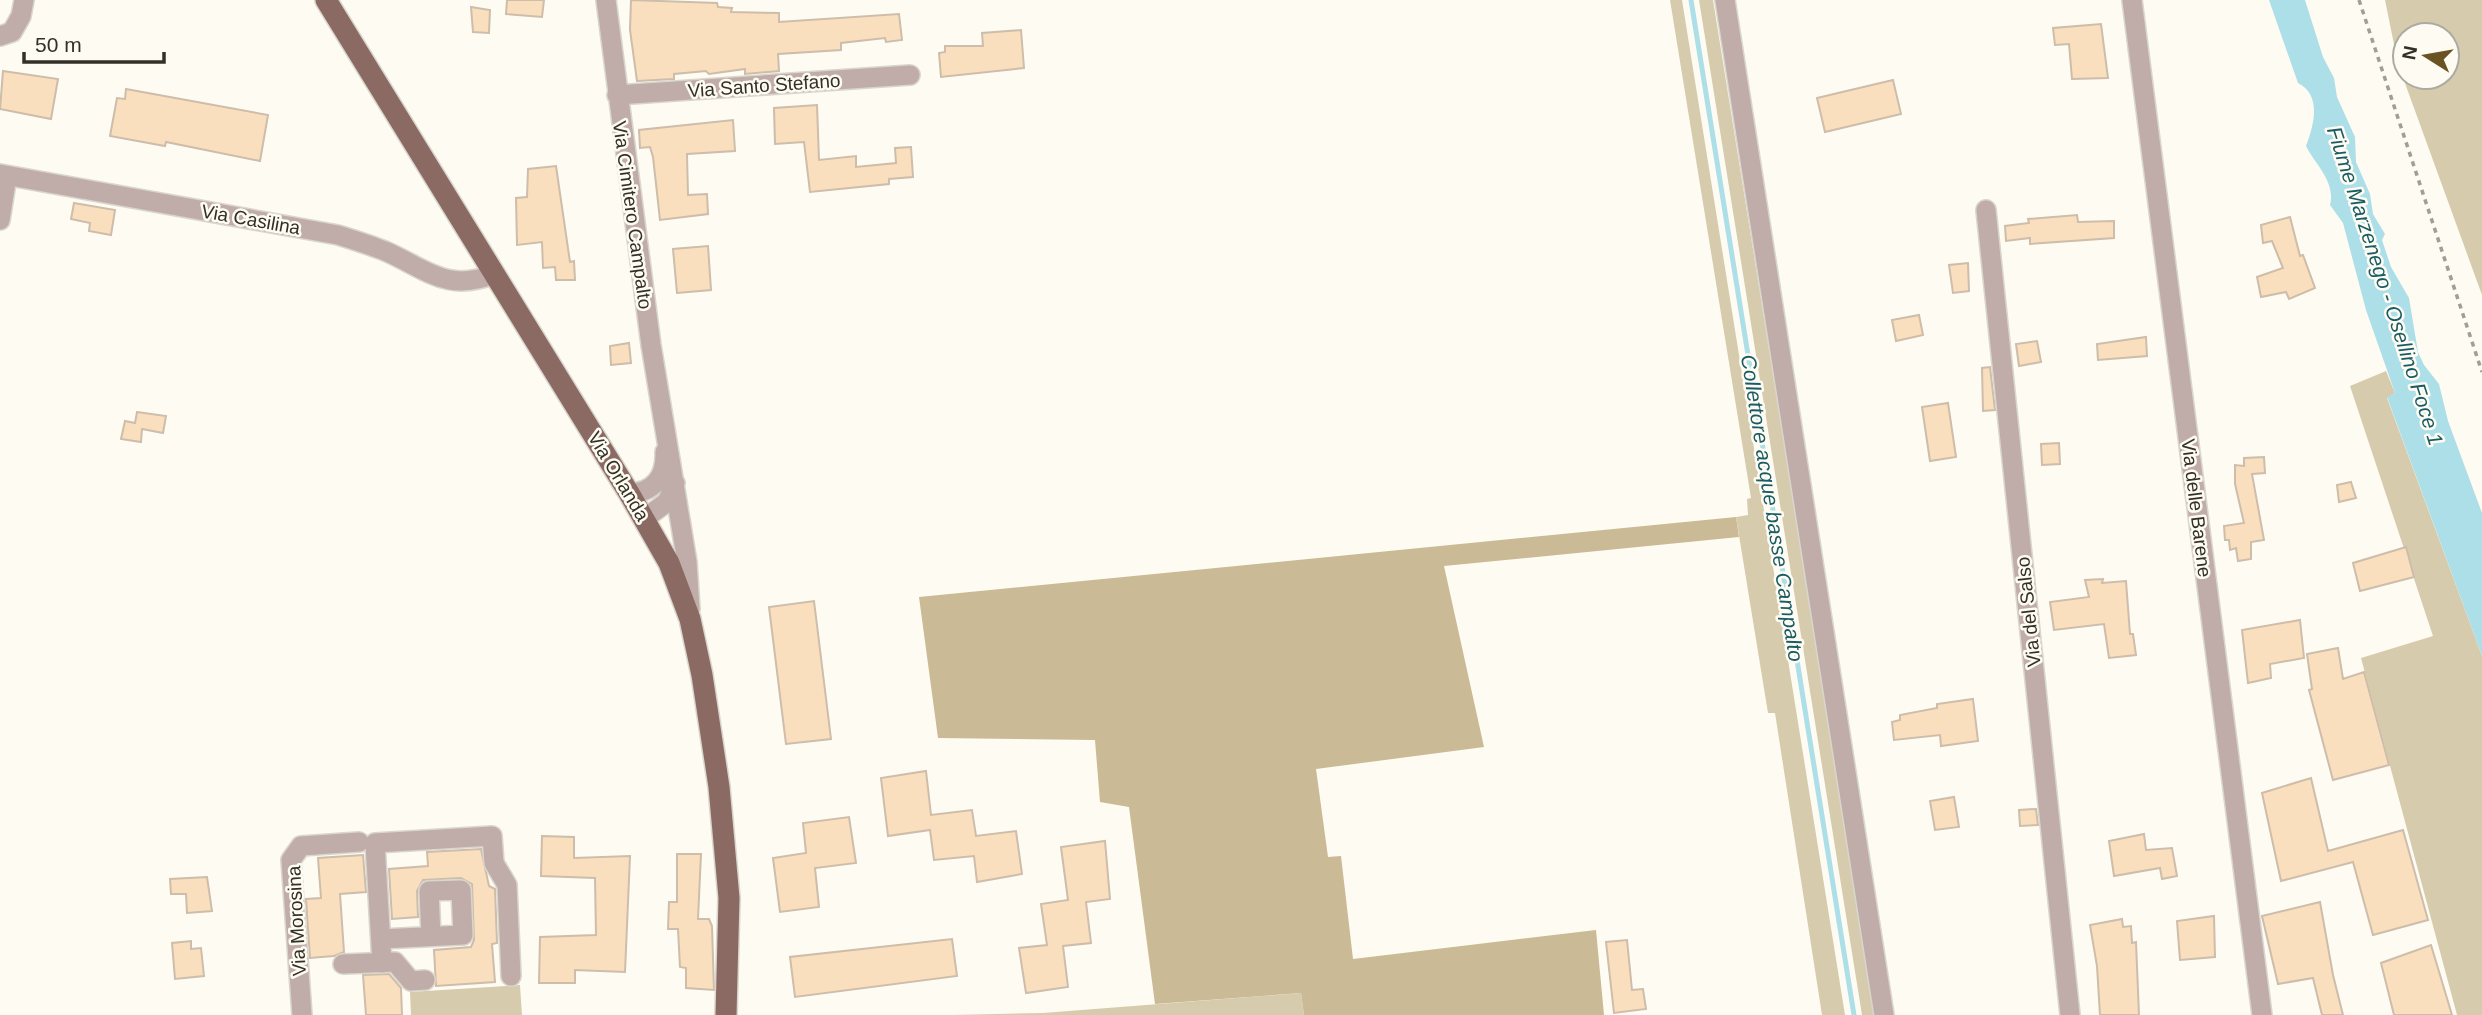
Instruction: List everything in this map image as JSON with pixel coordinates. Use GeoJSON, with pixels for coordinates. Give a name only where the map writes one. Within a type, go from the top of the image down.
{"type":"FeatureCollection","features":[{"type":"Feature","properties":{"kind":"main road","name":"Via Orlanda"},"geometry":{"type":"LineString","coordinates":[[326,0],[645,519],[669,563],[691,619],[719,787],[729,898],[726,1015]]}},
{"type":"Feature","properties":{"kind":"street"},"geometry":{"type":"LineString","coordinates":[[0,36],[12,32],[17,25],[24,0]]}},
{"type":"Feature","properties":{"kind":"street","name":"Via Cimitero Campalto"},"geometry":{"type":"LineString","coordinates":[[606,0],[664,430],[687,562],[691,619]]}},
{"type":"Feature","properties":{"kind":"street"},"geometry":{"type":"LineString","coordinates":[[1725,0],[1884,1015]]}},
{"type":"Feature","properties":{"kind":"street","name":"Via delle Barene"},"geometry":{"type":"LineString","coordinates":[[2132,0],[2262,1015]]}},
{"type":"Feature","properties":{"kind":"street","name":"Via Santo Stefano"},"geometry":{"type":"LineString","coordinates":[[617,95],[910,75]]}},
{"type":"Feature","properties":{"kind":"street"},"geometry":{"type":"LineString","coordinates":[[0,220],[4,175]]}},
{"type":"Feature","properties":{"kind":"street","name":"Via Casilina"},"geometry":{"type":"LineString","coordinates":[[4,175],[338,235],[387,252],[420,271],[443,279],[467,282],[494,274]]}},
{"type":"Feature","properties":{"kind":"street","name":"Via del Salso"},"geometry":{"type":"LineString","coordinates":[[1986,210],[2070,1015]]}},
{"type":"Feature","properties":{"kind":"street","name":"Via Cimitero Campalto"},"geometry":{"type":"LineString","coordinates":[[629,493],[641,493],[661,477],[665,458],[664,430]]}},
{"type":"Feature","properties":{"kind":"street"},"geometry":{"type":"LineString","coordinates":[[645,519],[667,502],[675,483]]}},
{"type":"Feature","properties":{"kind":"street"},"geometry":{"type":"LineString","coordinates":[[382,963],[375,843],[492,836],[494,863],[507,885],[511,976]]}},
{"type":"Feature","properties":{"kind":"street","name":"Via Morosina"},"geometry":{"type":"LineString","coordinates":[[302,1015],[291,860],[302,846],[359,842]]}},
{"type":"Feature","properties":{"kind":"street"},"geometry":{"type":"LineString","coordinates":[[381,939],[431,936]]}},
{"type":"Feature","properties":{"kind":"street"},"geometry":{"type":"LineString","coordinates":[[343,964],[395,962],[411,981],[425,980]]}},
{"type":"Feature","properties":{"kind":"path"},"geometry":{"type":"LineString","coordinates":[[2359,0],[2482,372]]}},
{"type":"Feature","properties":{"kind":"shaded area"},"geometry":{"type":"Polygon","coordinates":[[[1670,0],[1682,0],[1845,1015],[1822,1015],[1775,713],[1768,713],[1736,517],[1748,515],[1747,499],[1751,498],[1670,0]]]}},
{"type":"Feature","properties":{"kind":"shaded area"},"geometry":{"type":"Polygon","coordinates":[[[1699,0],[1713,0],[1876,1015],[1862,1015],[1699,0]]]}},
{"type":"Feature","properties":{"kind":"shaded area"},"geometry":{"type":"Polygon","coordinates":[[[2385,0],[2482,0],[2482,295],[2408,91],[2461,91],[2461,21],[2391,21],[2391,30],[2385,0]]]}},
{"type":"Feature","properties":{"kind":"shaded area"},"geometry":{"type":"Polygon","coordinates":[[[2386,371],[2395,393],[2387,398],[2482,656],[2482,1015],[2457,1015],[2361,658],[2433,636],[2350,386],[2386,371]]]}},
{"type":"Feature","properties":{"kind":"shaded area"},"geometry":{"type":"Polygon","coordinates":[[[1736,517],[1739,537],[1444,566],[1484,747],[1316,769],[1328,857],[1341,856],[1353,959],[1596,930],[1604,1015],[1304,1015],[1301,993],[1155,1004],[1129,807],[1100,802],[1095,740],[938,738],[919,597],[1736,517]]]}},
{"type":"Feature","properties":{"kind":"shaded area"},"geometry":{"type":"Polygon","coordinates":[[[520,985],[522,1015],[411,1015],[410,992],[520,985]]]}},
{"type":"Feature","properties":{"kind":"shaded area"},"geometry":{"type":"Polygon","coordinates":[[[1301,993],[1304,1015],[952,1015],[1043,1013],[1301,993]]]}},
{"type":"Feature","properties":{"kind":"water","name":"Fiume Marzenego - Osellino Foce 1"},"geometry":{"type":"Polygon","coordinates":[[[2269,0],[2305,0],[2323,57],[2334,78],[2337,97],[2355,137],[2356,162],[2370,194],[2373,214],[2385,234],[2382,240],[2391,267],[2409,298],[2418,352],[2424,365],[2439,384],[2448,421],[2482,513],[2482,656],[2387,397],[2395,393],[2366,310],[2343,223],[2330,205],[2330,189],[2324,174],[2306,146],[2312,129],[2313,103],[2306,88],[2298,83],[2269,0]]]}},
{"type":"Feature","properties":{"kind":"building"},"geometry":{"type":"Polygon","coordinates":[[[507,0],[544,0],[542,17],[506,14],[507,0]]]}},
{"type":"Feature","properties":{"kind":"building"},"geometry":{"type":"Polygon","coordinates":[[[631,0],[717,3],[718,7],[732,8],[731,12],[779,13],[779,22],[899,14],[902,40],[886,42],[885,38],[841,43],[841,50],[778,54],[779,71],[745,74],[745,69],[709,74],[706,71],[674,74],[674,79],[637,81],[630,30],[631,0]]]}},
{"type":"Feature","properties":{"kind":"building"},"geometry":{"type":"Polygon","coordinates":[[[471,7],[490,10],[489,33],[473,32],[471,7]]]}},
{"type":"Feature","properties":{"kind":"building"},"geometry":{"type":"Polygon","coordinates":[[[2101,24],[2108,78],[2072,79],[2069,44],[2055,45],[2053,28],[2101,24]]]}},
{"type":"Feature","properties":{"kind":"building"},"geometry":{"type":"Polygon","coordinates":[[[1021,30],[1024,68],[941,77],[939,53],[945,52],[945,46],[983,46],[982,33],[1021,30]]]}},
{"type":"Feature","properties":{"kind":"building"},"geometry":{"type":"Polygon","coordinates":[[[3,71],[58,79],[51,119],[0,109],[3,71]]]}},
{"type":"Feature","properties":{"kind":"building"},"geometry":{"type":"Polygon","coordinates":[[[1893,80],[1901,114],[1825,132],[1817,98],[1893,80]]]}},
{"type":"Feature","properties":{"kind":"building"},"geometry":{"type":"Polygon","coordinates":[[[126,89],[268,115],[260,161],[166,142],[165,146],[110,136],[117,98],[125,99],[126,89]]]}},
{"type":"Feature","properties":{"kind":"building"},"geometry":{"type":"Polygon","coordinates":[[[817,105],[819,160],[856,156],[856,167],[896,163],[895,148],[911,147],[913,177],[889,179],[889,184],[810,192],[804,142],[775,144],[774,108],[817,105]]]}},
{"type":"Feature","properties":{"kind":"building"},"geometry":{"type":"Polygon","coordinates":[[[733,120],[735,151],[687,154],[688,195],[707,194],[708,214],[660,220],[653,157],[650,147],[640,148],[639,130],[733,120]]]}},
{"type":"Feature","properties":{"kind":"building"},"geometry":{"type":"Polygon","coordinates":[[[556,166],[570,262],[574,261],[575,280],[556,280],[555,267],[543,268],[542,242],[517,245],[516,198],[527,197],[528,169],[556,166]]]}},
{"type":"Feature","properties":{"kind":"building"},"geometry":{"type":"Polygon","coordinates":[[[74,203],[115,210],[111,235],[89,231],[90,223],[71,219],[74,203]]]}},
{"type":"Feature","properties":{"kind":"building"},"geometry":{"type":"Polygon","coordinates":[[[2077,215],[2078,222],[2114,221],[2114,238],[2030,244],[2030,238],[2006,241],[2005,226],[2029,223],[2028,219],[2077,215]]]}},
{"type":"Feature","properties":{"kind":"building"},"geometry":{"type":"Polygon","coordinates":[[[2290,217],[2300,256],[2303,255],[2315,288],[2289,299],[2286,292],[2261,297],[2257,277],[2283,268],[2272,241],[2263,243],[2261,225],[2290,217]]]}},
{"type":"Feature","properties":{"kind":"building"},"geometry":{"type":"Polygon","coordinates":[[[708,246],[711,290],[677,293],[673,249],[708,246]]]}},
{"type":"Feature","properties":{"kind":"building"},"geometry":{"type":"Polygon","coordinates":[[[1968,263],[1969,291],[1953,293],[1949,265],[1968,263]]]}},
{"type":"Feature","properties":{"kind":"building"},"geometry":{"type":"Polygon","coordinates":[[[1919,315],[1923,335],[1896,341],[1892,320],[1919,315]]]}},
{"type":"Feature","properties":{"kind":"building"},"geometry":{"type":"Polygon","coordinates":[[[2146,337],[2147,356],[2098,360],[2097,344],[2146,337]]]}},
{"type":"Feature","properties":{"kind":"building"},"geometry":{"type":"Polygon","coordinates":[[[2037,341],[2041,362],[2019,366],[2016,344],[2037,341]]]}},
{"type":"Feature","properties":{"kind":"building"},"geometry":{"type":"Polygon","coordinates":[[[629,343],[631,363],[611,365],[610,346],[629,343]]]}},
{"type":"Feature","properties":{"kind":"building"},"geometry":{"type":"Polygon","coordinates":[[[1990,367],[1995,410],[1983,411],[1982,368],[1990,367]]]}},
{"type":"Feature","properties":{"kind":"building"},"geometry":{"type":"Polygon","coordinates":[[[1948,403],[1956,457],[1930,461],[1922,407],[1948,403]]]}},
{"type":"Feature","properties":{"kind":"building"},"geometry":{"type":"Polygon","coordinates":[[[137,412],[166,416],[163,433],[142,429],[141,442],[121,439],[125,421],[135,423],[137,412]]]}},
{"type":"Feature","properties":{"kind":"building"},"geometry":{"type":"Polygon","coordinates":[[[2059,443],[2060,464],[2042,465],[2041,444],[2059,443]]]}},
{"type":"Feature","properties":{"kind":"building"},"geometry":{"type":"Polygon","coordinates":[[[2264,457],[2265,473],[2252,474],[2264,540],[2251,542],[2251,559],[2238,561],[2236,548],[2230,550],[2229,540],[2225,540],[2224,526],[2244,523],[2235,484],[2235,465],[2244,466],[2244,458],[2264,457]]]}},
{"type":"Feature","properties":{"kind":"building"},"geometry":{"type":"Polygon","coordinates":[[[2351,482],[2356,498],[2339,502],[2337,485],[2351,482]]]}},
{"type":"Feature","properties":{"kind":"building"},"geometry":{"type":"Polygon","coordinates":[[[2406,547],[2414,577],[2360,591],[2353,563],[2406,547]]]}},
{"type":"Feature","properties":{"kind":"building"},"geometry":{"type":"Polygon","coordinates":[[[2103,579],[2102,583],[2126,581],[2130,634],[2133,634],[2136,655],[2109,658],[2104,624],[2054,630],[2050,602],[2089,597],[2085,580],[2103,579]]]}},
{"type":"Feature","properties":{"kind":"building"},"geometry":{"type":"Polygon","coordinates":[[[814,601],[831,739],[786,744],[769,607],[814,601]]]}},
{"type":"Feature","properties":{"kind":"building"},"geometry":{"type":"Polygon","coordinates":[[[2300,620],[2304,658],[2270,664],[2271,678],[2248,683],[2242,630],[2300,620]]]}},
{"type":"Feature","properties":{"kind":"building"},"geometry":{"type":"Polygon","coordinates":[[[2338,648],[2343,679],[2364,672],[2389,765],[2333,780],[2309,690],[2312,689],[2307,654],[2338,648]]]}},
{"type":"Feature","properties":{"kind":"building"},"geometry":{"type":"Polygon","coordinates":[[[1973,699],[1978,741],[1941,746],[1940,735],[1894,740],[1892,722],[1900,720],[1900,715],[1937,708],[1937,704],[1973,699]]]}},
{"type":"Feature","properties":{"kind":"building"},"geometry":{"type":"Polygon","coordinates":[[[926,771],[931,815],[972,810],[976,836],[1016,831],[1022,874],[977,882],[974,856],[934,860],[930,830],[888,836],[881,778],[926,771]]]}},
{"type":"Feature","properties":{"kind":"building"},"geometry":{"type":"Polygon","coordinates":[[[2311,778],[2328,851],[2403,830],[2428,920],[2373,935],[2353,862],[2281,881],[2262,793],[2311,778]]]}},
{"type":"Feature","properties":{"kind":"building"},"geometry":{"type":"Polygon","coordinates":[[[1954,797],[1959,827],[1935,830],[1930,801],[1954,797]]]}},
{"type":"Feature","properties":{"kind":"building"},"geometry":{"type":"Polygon","coordinates":[[[2036,809],[2038,825],[2020,826],[2019,810],[2036,809]]]}},
{"type":"Feature","properties":{"kind":"building"},"geometry":{"type":"Polygon","coordinates":[[[849,817],[856,863],[815,868],[819,907],[780,912],[773,858],[806,853],[803,823],[849,817]]]}},
{"type":"Feature","properties":{"kind":"building"},"geometry":{"type":"Polygon","coordinates":[[[2144,834],[2146,850],[2172,848],[2177,876],[2162,879],[2160,868],[2114,876],[2109,841],[2144,834]]]}},
{"type":"Feature","properties":{"kind":"building"},"geometry":{"type":"Polygon","coordinates":[[[542,836],[574,837],[574,858],[630,856],[625,972],[575,970],[575,983],[539,983],[540,937],[596,935],[595,878],[541,876],[542,836]]]}},
{"type":"Feature","properties":{"kind":"building"},"geometry":{"type":"Polygon","coordinates":[[[1105,841],[1110,899],[1086,902],[1091,943],[1063,946],[1068,987],[1026,993],[1019,948],[1047,945],[1041,904],[1068,900],[1061,847],[1105,841]]]}},
{"type":"Feature","properties":{"kind":"building"},"geometry":{"type":"Polygon","coordinates":[[[481,849],[489,886],[495,889],[497,943],[492,944],[495,982],[436,986],[434,950],[471,947],[474,940],[472,884],[461,878],[423,880],[417,891],[418,917],[392,919],[389,869],[428,866],[427,852],[481,849]]]}},
{"type":"Feature","properties":{"kind":"building"},"geometry":{"type":"Polygon","coordinates":[[[677,854],[701,854],[698,919],[709,919],[712,926],[714,990],[686,988],[686,968],[680,967],[678,929],[668,929],[669,902],[677,902],[677,854]]]}},
{"type":"Feature","properties":{"kind":"building"},"geometry":{"type":"Polygon","coordinates":[[[363,855],[366,892],[340,894],[344,952],[334,956],[310,958],[306,899],[321,898],[318,858],[363,855]]]}},
{"type":"Feature","properties":{"kind":"building"},"geometry":{"type":"Polygon","coordinates":[[[207,877],[212,911],[187,913],[186,894],[171,894],[170,879],[207,877]]]}},
{"type":"Feature","properties":{"kind":"building"},"geometry":{"type":"Polygon","coordinates":[[[2320,902],[2343,1015],[2322,1015],[2313,978],[2278,984],[2262,916],[2320,902]]]}},
{"type":"Feature","properties":{"kind":"building"},"geometry":{"type":"Polygon","coordinates":[[[2214,916],[2215,957],[2180,960],[2177,921],[2214,916]]]}},
{"type":"Feature","properties":{"kind":"building"},"geometry":{"type":"Polygon","coordinates":[[[2122,919],[2123,927],[2131,926],[2132,943],[2136,942],[2139,1015],[2100,1015],[2097,966],[2090,925],[2122,919]]]}},
{"type":"Feature","properties":{"kind":"building"},"geometry":{"type":"Polygon","coordinates":[[[952,939],[957,976],[795,997],[790,957],[952,939]]]}},
{"type":"Feature","properties":{"kind":"building"},"geometry":{"type":"Polygon","coordinates":[[[1627,940],[1632,990],[1643,989],[1646,1009],[1614,1013],[1606,942],[1627,940]]]}},
{"type":"Feature","properties":{"kind":"building"},"geometry":{"type":"Polygon","coordinates":[[[191,941],[191,949],[201,948],[204,976],[175,979],[172,943],[191,941]]]}},
{"type":"Feature","properties":{"kind":"building"},"geometry":{"type":"Polygon","coordinates":[[[2431,945],[2452,1015],[2394,1015],[2381,963],[2431,945]]]}},
{"type":"Feature","properties":{"kind":"building"},"geometry":{"type":"Polygon","coordinates":[[[389,974],[401,988],[402,1015],[366,1015],[363,975],[389,974]]]}},
{"type":"Feature","properties":{"kind":"waterway","name":"Collettore acque basse Campalto"},"geometry":{"type":"LineString","coordinates":[[1691,0],[1854,1015]]}}]}
